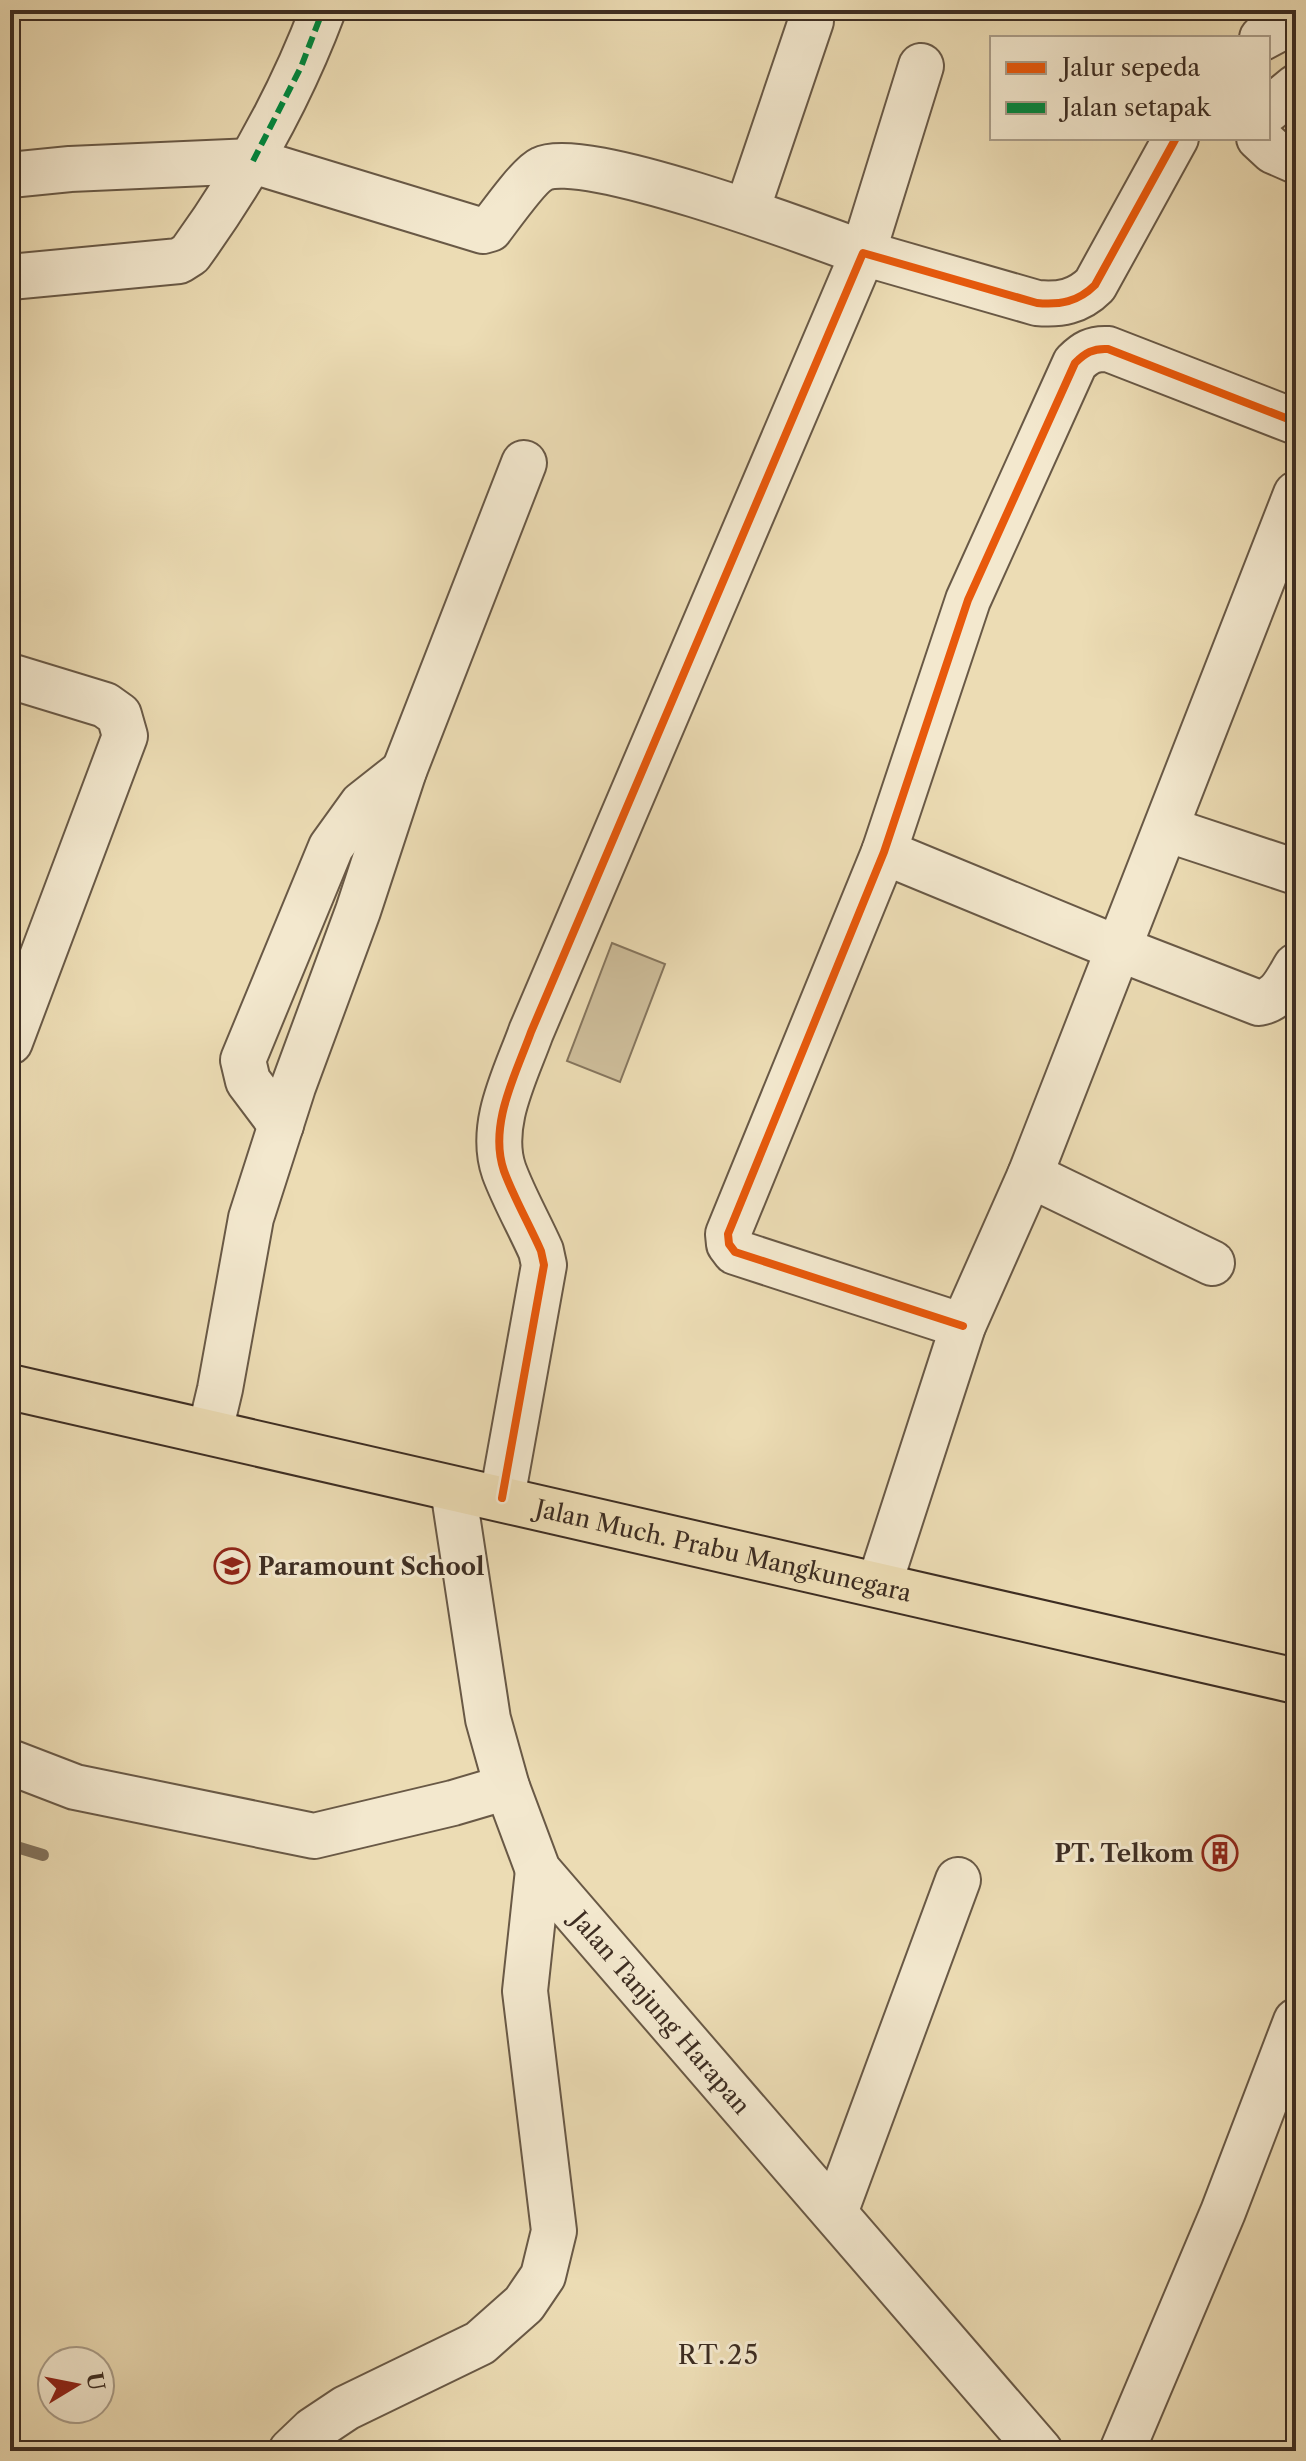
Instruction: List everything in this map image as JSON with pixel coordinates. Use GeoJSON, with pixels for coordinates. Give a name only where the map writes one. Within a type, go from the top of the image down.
{"type":"FeatureCollection","features":[{"type":"Feature","properties":{"kind":"main road","name":"Jalan Much. Prabu Mangkunegara"},"geometry":{"type":"LineString","coordinates":[[10,1387],[1296,1681]]}},
{"type":"Feature","properties":{"kind":"street"},"geometry":{"type":"LineString","coordinates":[[10,277],[179,261],[190,254],[253,161],[301,67],[323,10]]}},
{"type":"Feature","properties":{"kind":"street"},"geometry":{"type":"LineString","coordinates":[[1266,36],[1296,20]]}},
{"type":"Feature","properties":{"kind":"street"},"geometry":{"type":"LineString","coordinates":[[747,210],[811,21]]}},
{"type":"Feature","properties":{"kind":"street"},"geometry":{"type":"LineString","coordinates":[[502,1498],[544,1265],[541,1251],[503,1169],[500,1144],[502,1113],[531,1032],[863,253],[921,66]]}},
{"type":"Feature","properties":{"kind":"street"},"geometry":{"type":"LineString","coordinates":[[1270,108],[1296,87]]}},
{"type":"Feature","properties":{"kind":"street"},"geometry":{"type":"LineString","coordinates":[[10,175],[86,168],[253,161],[479,231],[490,229],[537,172],[551,166],[611,173],[747,210],[863,253],[1037,303],[1063,303],[1076,300],[1095,285],[1132,223],[1175,140]]}},
{"type":"Feature","properties":{"kind":"street"},"geometry":{"type":"LineString","coordinates":[[1261,140],[1273,151],[1296,161]]}},
{"type":"Feature","properties":{"kind":"street"},"geometry":{"type":"LineString","coordinates":[[963,1326],[735,1252],[729,1244],[728,1234],[884,852],[968,600],[1068,376],[1084,353],[1108,349],[1296,422]]}},
{"type":"Feature","properties":{"kind":"street"},"geometry":{"type":"LineString","coordinates":[[210,1431],[251,1218],[281,1125],[248,1081],[243,1060],[331,847],[362,804],[404,771],[524,463]]}},
{"type":"Feature","properties":{"kind":"street"},"geometry":{"type":"LineString","coordinates":[[879,1585],[963,1326],[1030,1175],[1296,494]]}},
{"type":"Feature","properties":{"kind":"street"},"geometry":{"type":"LineString","coordinates":[[10,676],[105,705],[119,715],[125,736],[10,1042]]}},
{"type":"Feature","properties":{"kind":"street"},"geometry":{"type":"LineString","coordinates":[[1166,829],[1296,872]]}},
{"type":"Feature","properties":{"kind":"street"},"geometry":{"type":"LineString","coordinates":[[884,852],[1259,1003],[1270,1001],[1277,995],[1296,966]]}},
{"type":"Feature","properties":{"kind":"street"},"geometry":{"type":"LineString","coordinates":[[1030,1175],[1212,1263]]}},
{"type":"Feature","properties":{"kind":"street","name":"Jalan Tanjung Harapan"},"geometry":{"type":"LineString","coordinates":[[453,1489],[488,1719],[507,1787],[538,1870],[1040,2451]]}},
{"type":"Feature","properties":{"kind":"street"},"geometry":{"type":"LineString","coordinates":[[10,1762],[75,1787],[314,1836],[507,1787]]}},
{"type":"Feature","properties":{"kind":"street"},"geometry":{"type":"LineString","coordinates":[[291,2451],[313,2430],[346,2408],[480,2343],[524,2304],[543,2276],[554,2231],[525,1991],[538,1870]]}},
{"type":"Feature","properties":{"kind":"street"},"geometry":{"type":"LineString","coordinates":[[835,2213],[958,1880]]}},
{"type":"Feature","properties":{"kind":"street"},"geometry":{"type":"LineString","coordinates":[[1122,2451],[1223,2212],[1296,2021]]}},
{"type":"Feature","properties":{"kind":"shaded area"},"geometry":{"type":"Polygon","coordinates":[[[612,943],[665,964],[620,1082],[567,1061],[612,943]]]}},
{"type":"Feature","properties":{"kind":"waterway"},"geometry":{"type":"LineString","coordinates":[[10,1845],[43,1855]]}},
{"type":"Feature","properties":{"kind":"marked path"},"geometry":{"type":"LineString","coordinates":[[253,161],[301,67],[323,10]]}},
{"type":"Feature","properties":{"kind":"cycle path"},"geometry":{"type":"LineString","coordinates":[[502,1498],[544,1265],[541,1251],[504,1171],[500,1154],[499,1136],[506,1100],[531,1032],[863,253],[1037,303],[1061,303],[1075,299],[1095,285],[1175,140]]}},
{"type":"Feature","properties":{"kind":"cycle path"},"geometry":{"type":"LineString","coordinates":[[963,1326],[735,1252],[729,1244],[728,1234],[884,852],[968,600],[1075,363],[1090,352],[1108,349],[1296,422]]}},
{"type":"Feature","properties":{"kind":"place","name":"Paramount School"},"geometry":{"type":"Point","coordinates":[232,1566]}},
{"type":"Feature","properties":{"kind":"place","name":"PT. Telkom"},"geometry":{"type":"Point","coordinates":[1220,1853]}},
{"type":"Feature","properties":{"kind":"district","name":"RT.25"},"geometry":{"type":"Point","coordinates":[719,2355]}}]}
